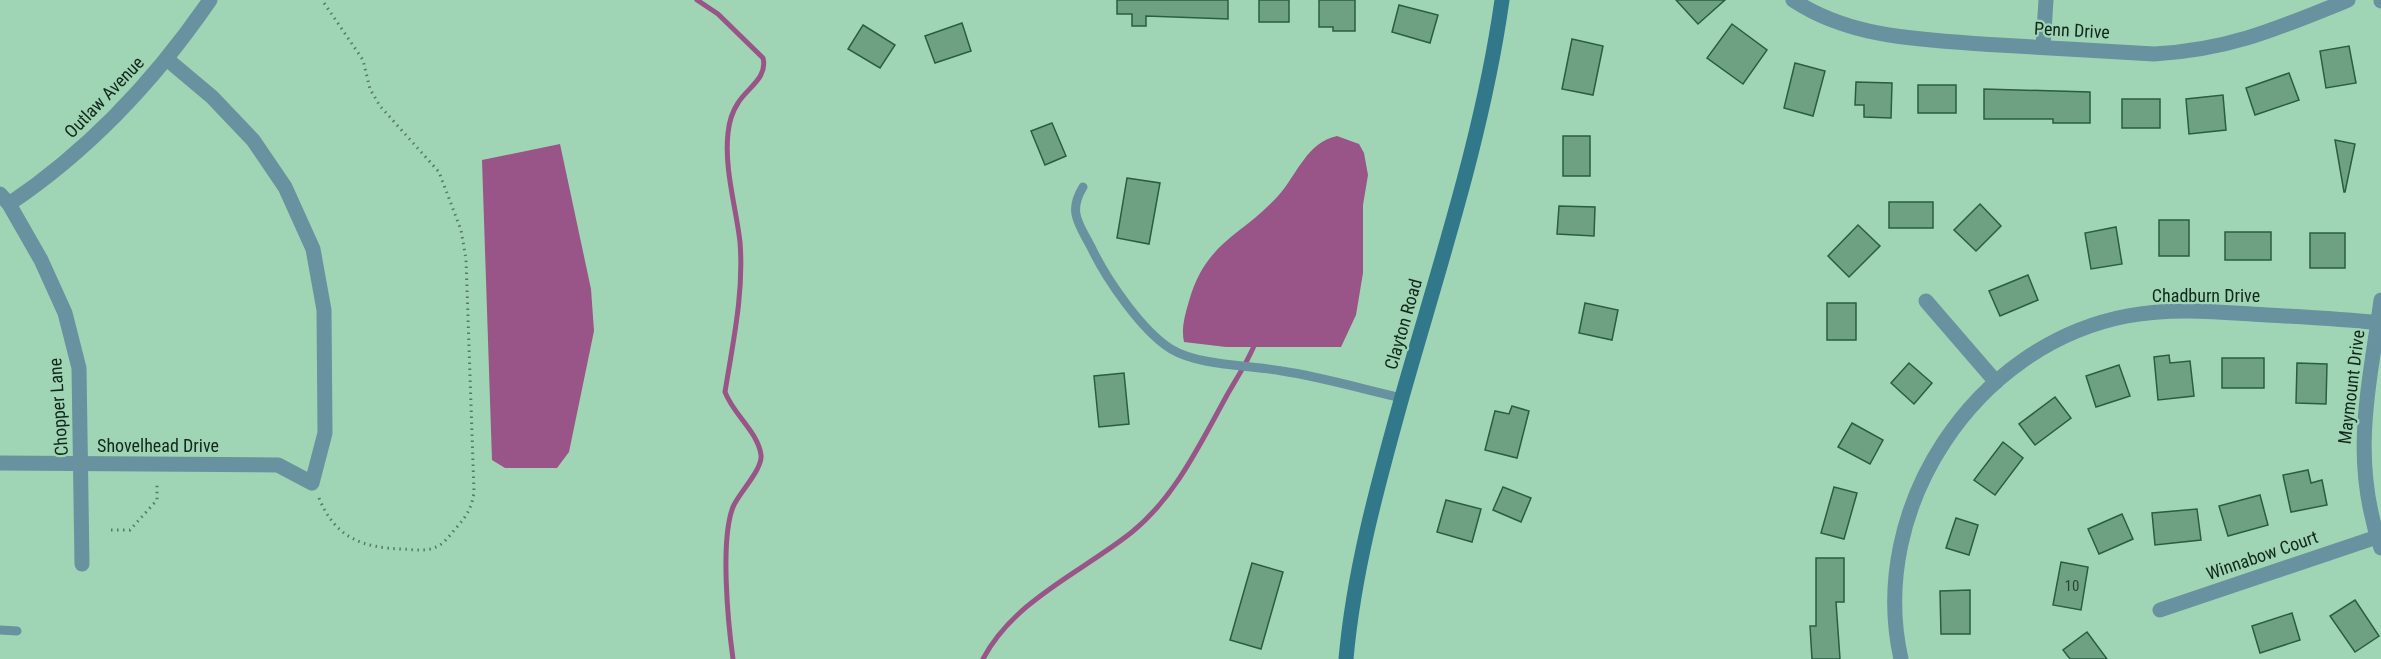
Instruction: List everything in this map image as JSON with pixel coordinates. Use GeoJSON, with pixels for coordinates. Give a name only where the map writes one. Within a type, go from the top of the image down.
{"type":"FeatureCollection","features":[{"type":"Feature","properties":{"kind":"street","name":"Outlaw Avenue"},"geometry":{"type":"LineString","coordinates":[[5,199],[50,177],[100,134],[168,60],[210,0]]}},
{"type":"Feature","properties":{"kind":"street","name":"Clayton Road"},"geometry":{"type":"LineString","coordinates":[[1346,659],[1365,535],[1468,163],[1496,41],[1502,0]]}},
{"type":"Feature","properties":{"kind":"street","name":"Penn Drive"},"geometry":{"type":"LineString","coordinates":[[1792,0],[1810,12],[1886,35],[2154,54],[2189,52],[2230,45],[2267,33],[2348,0]]}},
{"type":"Feature","properties":{"kind":"street"},"geometry":{"type":"LineString","coordinates":[[2043,47],[2046,0]]}},
{"type":"Feature","properties":{"kind":"street"},"geometry":{"type":"LineString","coordinates":[[168,60],[212,97],[253,140],[285,187],[313,249],[324,310],[325,433],[312,483]]}},
{"type":"Feature","properties":{"kind":"street","name":"Chopper Lane"},"geometry":{"type":"LineString","coordinates":[[5,199],[41,260],[65,313],[79,368],[82,564]]}},
{"type":"Feature","properties":{"kind":"street","name":"Maymount Drive"},"geometry":{"type":"LineString","coordinates":[[2379,542],[2367,504],[2362,437],[2381,300]]}},
{"type":"Feature","properties":{"kind":"street"},"geometry":{"type":"LineString","coordinates":[[1926,301],[1996,382]]}},
{"type":"Feature","properties":{"kind":"street","name":"Chadburn Drive"},"geometry":{"type":"LineString","coordinates":[[1901,659],[1895,608],[1896,573],[1902,538],[1913,501],[1928,467],[1946,437],[1969,408],[2025,358],[2058,340],[2090,327],[2126,316],[2169,310],[2379,323]]}},
{"type":"Feature","properties":{"kind":"street","name":"Shovelhead Drive"},"geometry":{"type":"LineString","coordinates":[[0,463],[278,465],[312,483]]}},
{"type":"Feature","properties":{"kind":"street","name":"Winnabow Court"},"geometry":{"type":"LineString","coordinates":[[2160,610],[2379,542]]}},
{"type":"Feature","properties":{"kind":"lane"},"geometry":{"type":"LineString","coordinates":[[1083,187],[1076,199],[1074,213],[1097,259],[1150,332],[1171,349],[1191,358],[1285,371],[1402,398]]}},
{"type":"Feature","properties":{"kind":"lane"},"geometry":{"type":"LineString","coordinates":[[0,630],[17,631]]}},
{"type":"Feature","properties":{"kind":"path"},"geometry":{"type":"LineString","coordinates":[[312,483],[324,512],[334,524],[353,539],[373,549],[428,550],[441,545],[472,506],[474,492],[466,259],[461,230],[440,172],[380,106],[370,89],[363,60],[322,0]]}},
{"type":"Feature","properties":{"kind":"path"},"geometry":{"type":"LineString","coordinates":[[111,530],[130,530],[158,500],[158,484]]}},
{"type":"Feature","properties":{"kind":"shaded area"},"geometry":{"type":"Polygon","coordinates":[[[1337,136],[1359,144],[1364,153],[1368,175],[1363,205],[1363,273],[1356,315],[1341,347],[1226,347],[1184,342],[1183,327],[1186,311],[1196,281],[1205,265],[1226,241],[1278,196],[1310,152],[1327,139],[1337,136]]]}},
{"type":"Feature","properties":{"kind":"shaded area"},"geometry":{"type":"Polygon","coordinates":[[[560,144],[591,289],[594,331],[569,452],[557,468],[505,468],[492,460],[482,160],[560,144]]]}},
{"type":"Feature","properties":{"kind":"building"},"geometry":{"type":"Polygon","coordinates":[[[1117,0],[1228,0],[1228,19],[1146,16],[1146,26],[1132,26],[1132,14],[1117,14],[1117,0]]]}},
{"type":"Feature","properties":{"kind":"building"},"geometry":{"type":"Polygon","coordinates":[[[1259,0],[1289,0],[1289,22],[1259,22],[1259,0]]]}},
{"type":"Feature","properties":{"kind":"building"},"geometry":{"type":"Polygon","coordinates":[[[1319,0],[1355,0],[1355,31],[1333,31],[1333,27],[1319,27],[1319,0]]]}},
{"type":"Feature","properties":{"kind":"building"},"geometry":{"type":"Polygon","coordinates":[[[1676,0],[1725,0],[1698,24],[1676,0]]]}},
{"type":"Feature","properties":{"kind":"building"},"geometry":{"type":"Polygon","coordinates":[[[1399,5],[1438,15],[1430,43],[1392,32],[1399,5]]]}},
{"type":"Feature","properties":{"kind":"building"},"geometry":{"type":"Polygon","coordinates":[[[962,23],[971,51],[935,63],[925,36],[962,23]]]}},
{"type":"Feature","properties":{"kind":"building"},"geometry":{"type":"Polygon","coordinates":[[[1732,24],[1767,50],[1743,84],[1707,58],[1732,24]]]}},
{"type":"Feature","properties":{"kind":"building"},"geometry":{"type":"Polygon","coordinates":[[[863,25],[895,45],[880,68],[848,49],[863,25]]]}},
{"type":"Feature","properties":{"kind":"building"},"geometry":{"type":"Polygon","coordinates":[[[1572,39],[1603,46],[1593,95],[1562,89],[1572,39]]]}},
{"type":"Feature","properties":{"kind":"building"},"geometry":{"type":"Polygon","coordinates":[[[2349,46],[2356,83],[2326,88],[2320,51],[2349,46]]]}},
{"type":"Feature","properties":{"kind":"building"},"geometry":{"type":"Polygon","coordinates":[[[1795,63],[1825,71],[1813,116],[1784,108],[1795,63]]]}},
{"type":"Feature","properties":{"kind":"building"},"geometry":{"type":"Polygon","coordinates":[[[2289,73],[2299,100],[2255,115],[2246,88],[2289,73]]]}},
{"type":"Feature","properties":{"kind":"building"},"geometry":{"type":"Polygon","coordinates":[[[1856,82],[1892,83],[1891,118],[1864,117],[1864,105],[1855,105],[1856,82]]]}},
{"type":"Feature","properties":{"kind":"building"},"geometry":{"type":"Polygon","coordinates":[[[1918,85],[1956,85],[1956,113],[1918,113],[1918,85]]]}},
{"type":"Feature","properties":{"kind":"building"},"geometry":{"type":"Polygon","coordinates":[[[1984,89],[2090,92],[2090,123],[2053,123],[2053,119],[1984,119],[1984,89]]]}},
{"type":"Feature","properties":{"kind":"building"},"geometry":{"type":"Polygon","coordinates":[[[2223,95],[2226,130],[2189,134],[2186,99],[2223,95]]]}},
{"type":"Feature","properties":{"kind":"building"},"geometry":{"type":"Polygon","coordinates":[[[2122,99],[2160,99],[2160,128],[2122,128],[2122,99]]]}},
{"type":"Feature","properties":{"kind":"building"},"geometry":{"type":"Polygon","coordinates":[[[1052,123],[1066,156],[1045,165],[1031,131],[1052,123]]]}},
{"type":"Feature","properties":{"kind":"building"},"geometry":{"type":"Polygon","coordinates":[[[1563,136],[1590,136],[1590,176],[1563,176],[1563,136]]]}},
{"type":"Feature","properties":{"kind":"building"},"geometry":{"type":"Polygon","coordinates":[[[2335,140],[2355,144],[2345,192],[2344,192],[2335,140]]]}},
{"type":"Feature","properties":{"kind":"building"},"geometry":{"type":"Polygon","coordinates":[[[1127,178],[1160,183],[1149,244],[1117,238],[1127,178]]]}},
{"type":"Feature","properties":{"kind":"building"},"geometry":{"type":"Polygon","coordinates":[[[1889,202],[1933,202],[1933,228],[1889,228],[1889,202]]]}},
{"type":"Feature","properties":{"kind":"building"},"geometry":{"type":"Polygon","coordinates":[[[1980,204],[2001,226],[1976,251],[1954,230],[1980,204]]]}},
{"type":"Feature","properties":{"kind":"building"},"geometry":{"type":"Polygon","coordinates":[[[1559,206],[1595,207],[1594,236],[1557,234],[1559,206]]]}},
{"type":"Feature","properties":{"kind":"building"},"geometry":{"type":"Polygon","coordinates":[[[2159,220],[2189,220],[2189,256],[2159,256],[2159,220]]]}},
{"type":"Feature","properties":{"kind":"building"},"geometry":{"type":"Polygon","coordinates":[[[1858,225],[1880,246],[1849,277],[1828,256],[1858,225]]]}},
{"type":"Feature","properties":{"kind":"building"},"geometry":{"type":"Polygon","coordinates":[[[2116,227],[2122,264],[2091,269],[2085,233],[2116,227]]]}},
{"type":"Feature","properties":{"kind":"building"},"geometry":{"type":"Polygon","coordinates":[[[2225,232],[2271,232],[2271,260],[2225,260],[2225,232]]]}},
{"type":"Feature","properties":{"kind":"building"},"geometry":{"type":"Polygon","coordinates":[[[2310,233],[2345,233],[2345,268],[2310,268],[2310,233]]]}},
{"type":"Feature","properties":{"kind":"building"},"geometry":{"type":"Polygon","coordinates":[[[2028,275],[2038,300],[2000,316],[1989,291],[2028,275]]]}},
{"type":"Feature","properties":{"kind":"building"},"geometry":{"type":"Polygon","coordinates":[[[1585,303],[1618,310],[1612,340],[1579,333],[1585,303]]]}},
{"type":"Feature","properties":{"kind":"building"},"geometry":{"type":"Polygon","coordinates":[[[1827,303],[1856,303],[1856,340],[1827,340],[1827,303]]]}},
{"type":"Feature","properties":{"kind":"building"},"geometry":{"type":"Polygon","coordinates":[[[2169,355],[2170,363],[2190,361],[2194,396],[2158,400],[2154,357],[2169,355]]]}},
{"type":"Feature","properties":{"kind":"building"},"geometry":{"type":"Polygon","coordinates":[[[2222,358],[2264,358],[2264,388],[2222,388],[2222,358]]]}},
{"type":"Feature","properties":{"kind":"building"},"geometry":{"type":"Polygon","coordinates":[[[1909,363],[1932,383],[1914,404],[1891,383],[1909,363]]]}},
{"type":"Feature","properties":{"kind":"building"},"geometry":{"type":"Polygon","coordinates":[[[2297,363],[2327,364],[2326,404],[2296,403],[2297,363]]]}},
{"type":"Feature","properties":{"kind":"building"},"geometry":{"type":"Polygon","coordinates":[[[2119,365],[2130,396],[2096,407],[2086,376],[2119,365]]]}},
{"type":"Feature","properties":{"kind":"building"},"geometry":{"type":"Polygon","coordinates":[[[1124,373],[1129,424],[1099,427],[1094,376],[1124,373]]]}},
{"type":"Feature","properties":{"kind":"building"},"geometry":{"type":"Polygon","coordinates":[[[2055,397],[2071,418],[2035,445],[2019,424],[2055,397]]]}},
{"type":"Feature","properties":{"kind":"building"},"geometry":{"type":"Polygon","coordinates":[[[1512,406],[1529,411],[1517,458],[1485,450],[1495,411],[1509,414],[1512,406]]]}},
{"type":"Feature","properties":{"kind":"building"},"geometry":{"type":"Polygon","coordinates":[[[1852,423],[1883,440],[1870,464],[1838,447],[1852,423]]]}},
{"type":"Feature","properties":{"kind":"building"},"geometry":{"type":"Polygon","coordinates":[[[2003,442],[2023,458],[1995,495],[1974,480],[2003,442]]]}},
{"type":"Feature","properties":{"kind":"building"},"geometry":{"type":"Polygon","coordinates":[[[2308,470],[2311,483],[2322,480],[2327,505],[2291,512],[2283,475],[2308,470]]]}},
{"type":"Feature","properties":{"kind":"building"},"geometry":{"type":"Polygon","coordinates":[[[1503,487],[1531,498],[1521,522],[1493,510],[1503,487]]]}},
{"type":"Feature","properties":{"kind":"building"},"geometry":{"type":"Polygon","coordinates":[[[1834,487],[1857,493],[1844,539],[1821,533],[1834,487]]]}},
{"type":"Feature","properties":{"kind":"building"},"geometry":{"type":"Polygon","coordinates":[[[2260,495],[2268,525],[2228,536],[2219,506],[2260,495]]]}},
{"type":"Feature","properties":{"kind":"building"},"geometry":{"type":"Polygon","coordinates":[[[1446,500],[1481,509],[1472,542],[1437,532],[1446,500]]]}},
{"type":"Feature","properties":{"kind":"building"},"geometry":{"type":"Polygon","coordinates":[[[2197,509],[2201,540],[2155,545],[2152,513],[2197,509]]]}},
{"type":"Feature","properties":{"kind":"building"},"geometry":{"type":"Polygon","coordinates":[[[2122,514],[2133,539],[2099,554],[2088,529],[2122,514]]]}},
{"type":"Feature","properties":{"kind":"building"},"geometry":{"type":"Polygon","coordinates":[[[1956,518],[1978,525],[1969,555],[1946,548],[1956,518]]]}},
{"type":"Feature","properties":{"kind":"building"},"geometry":{"type":"Polygon","coordinates":[[[1816,558],[1844,558],[1844,602],[1836,602],[1840,659],[1812,659],[1810,626],[1816,626],[1816,558]]]}},
{"type":"Feature","properties":{"kind":"building"},"geometry":{"type":"Polygon","coordinates":[[[2061,562],[2088,567],[2081,610],[2053,605],[2061,562]]]}},
{"type":"Feature","properties":{"kind":"building"},"geometry":{"type":"Polygon","coordinates":[[[1252,563],[1283,572],[1261,649],[1230,640],[1252,563]]]}},
{"type":"Feature","properties":{"kind":"building"},"geometry":{"type":"Polygon","coordinates":[[[1970,590],[1970,634],[1941,634],[1940,591],[1970,590]]]}},
{"type":"Feature","properties":{"kind":"building"},"geometry":{"type":"Polygon","coordinates":[[[2355,600],[2379,636],[2355,652],[2330,616],[2355,600]]]}},
{"type":"Feature","properties":{"kind":"building"},"geometry":{"type":"Polygon","coordinates":[[[2292,613],[2300,640],[2260,653],[2252,626],[2292,613]]]}},
{"type":"Feature","properties":{"kind":"building"},"geometry":{"type":"Polygon","coordinates":[[[2087,632],[2107,659],[2070,659],[2063,650],[2087,632]]]}},
{"type":"Feature","properties":{"kind":"waterway"},"geometry":{"type":"LineString","coordinates":[[697,0],[718,14],[763,58],[764,65],[760,77],[734,110],[729,125],[727,147],[741,261],[737,317],[725,392],[755,439],[761,455],[758,467],[733,507],[729,522],[726,582],[733,659]]}},
{"type":"Feature","properties":{"kind":"waterway"},"geometry":{"type":"LineString","coordinates":[[983,659],[996,638],[1031,603],[1113,547],[1161,503],[1196,451],[1256,341]]}}]}
